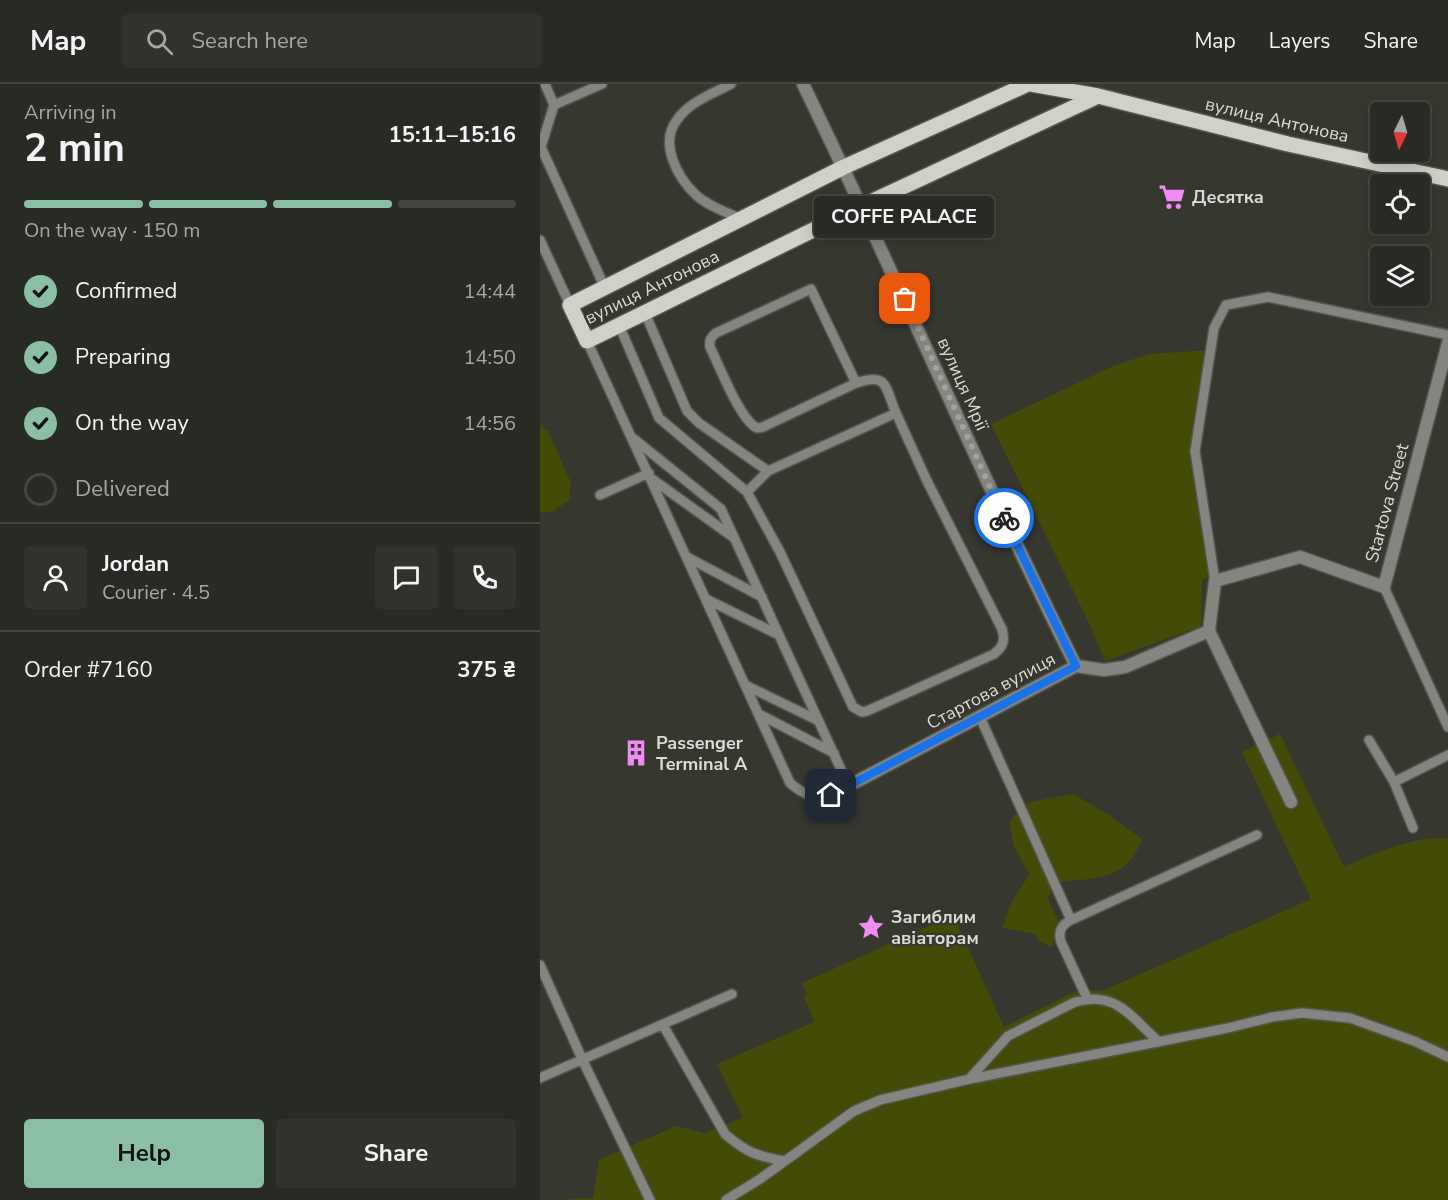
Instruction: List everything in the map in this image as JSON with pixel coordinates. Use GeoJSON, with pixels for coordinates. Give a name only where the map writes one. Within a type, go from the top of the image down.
{"type":"FeatureCollection","features":[{"type":"Feature","properties":{"kind":"main road","name":"вулиця Антонова"},"geometry":{"type":"LineString","coordinates":[[1098,96],[862,206],[587,341],[570,305],[844,167],[1030,84],[1098,96],[1288,144],[1448,179]]}},
{"type":"Feature","properties":{"kind":"street","name":"вулиця Мрії"},"geometry":{"type":"LineString","coordinates":[[803,84],[844,167],[1020,553],[1076,666]]}},
{"type":"Feature","properties":{"kind":"street","name":"Startova Street"},"geometry":{"type":"LineString","coordinates":[[1215,581],[1300,557],[1384,587],[1448,343]]}},
{"type":"Feature","properties":{"kind":"street"},"geometry":{"type":"LineString","coordinates":[[1215,581],[1209,631],[1291,802]]}},
{"type":"Feature","properties":{"kind":"street","name":"Стартова вулиця"},"geometry":{"type":"LineString","coordinates":[[831,795],[1076,666],[1104,670],[1125,667],[1209,631]]}},
{"type":"Feature","properties":{"kind":"lane"},"geometry":{"type":"LineString","coordinates":[[545,84],[554,105],[541,147],[605,288]]}},
{"type":"Feature","properties":{"kind":"lane"},"geometry":{"type":"LineString","coordinates":[[554,105],[602,84]]}},
{"type":"Feature","properties":{"kind":"lane"},"geometry":{"type":"LineString","coordinates":[[731,84],[700,100],[687,110],[677,120],[671,131],[669,145],[681,177],[696,195],[721,211],[741,219]]}},
{"type":"Feature","properties":{"kind":"lane"},"geometry":{"type":"LineString","coordinates":[[540,240],[570,305]]}},
{"type":"Feature","properties":{"kind":"lane"},"geometry":{"type":"LineString","coordinates":[[619,325],[659,418],[747,492],[780,552],[854,707],[857,710],[867,711],[994,654],[1002,648],[1004,639],[1002,628],[927,481],[883,383],[871,378],[856,382],[757,428],[747,421],[710,347],[710,341],[716,333],[811,290],[856,382]]}},
{"type":"Feature","properties":{"kind":"lane"},"geometry":{"type":"LineString","coordinates":[[1215,581],[1196,451],[1214,328],[1227,305],[1268,297],[1448,335]]}},
{"type":"Feature","properties":{"kind":"lane"},"geometry":{"type":"LineString","coordinates":[[645,313],[687,411],[699,423],[768,471]]}},
{"type":"Feature","properties":{"kind":"lane"},"geometry":{"type":"LineString","coordinates":[[587,341],[790,783],[802,793],[816,796],[831,795]]}},
{"type":"Feature","properties":{"kind":"lane"},"geometry":{"type":"LineString","coordinates":[[747,492],[768,471],[896,413]]}},
{"type":"Feature","properties":{"kind":"lane"},"geometry":{"type":"LineString","coordinates":[[633,438],[721,509],[849,787]]}},
{"type":"Feature","properties":{"kind":"lane"},"geometry":{"type":"LineString","coordinates":[[600,495],[650,476]]}},
{"type":"Feature","properties":{"kind":"lane"},"geometry":{"type":"LineString","coordinates":[[650,476],[735,538]]}},
{"type":"Feature","properties":{"kind":"lane"},"geometry":{"type":"LineString","coordinates":[[687,557],[762,597]]}},
{"type":"Feature","properties":{"kind":"lane"},"geometry":{"type":"LineString","coordinates":[[1384,587],[1448,727]]}},
{"type":"Feature","properties":{"kind":"lane"},"geometry":{"type":"LineString","coordinates":[[706,599],[779,635]]}},
{"type":"Feature","properties":{"kind":"lane"},"geometry":{"type":"LineString","coordinates":[[745,685],[819,722]]}},
{"type":"Feature","properties":{"kind":"lane"},"geometry":{"type":"LineString","coordinates":[[759,714],[834,753]]}},
{"type":"Feature","properties":{"kind":"lane"},"geometry":{"type":"LineString","coordinates":[[980,717],[1071,920]]}},
{"type":"Feature","properties":{"kind":"lane"},"geometry":{"type":"LineString","coordinates":[[1369,740],[1394,782],[1413,828]]}},
{"type":"Feature","properties":{"kind":"lane"},"geometry":{"type":"LineString","coordinates":[[1394,782],[1448,755]]}},
{"type":"Feature","properties":{"kind":"lane"},"geometry":{"type":"LineString","coordinates":[[1087,998],[1059,936],[1061,927],[1071,920],[1257,835]]}},
{"type":"Feature","properties":{"kind":"lane"},"geometry":{"type":"LineString","coordinates":[[540,965],[650,1200]]}},
{"type":"Feature","properties":{"kind":"lane"},"geometry":{"type":"LineString","coordinates":[[540,1078],[732,994]]}},
{"type":"Feature","properties":{"kind":"lane"},"geometry":{"type":"LineString","coordinates":[[970,1079],[1008,1036],[1087,998],[1104,998],[1120,1006],[1158,1041]]}},
{"type":"Feature","properties":{"kind":"lane"},"geometry":{"type":"LineString","coordinates":[[726,1200],[760,1179],[854,1111],[900,1094],[1272,1017],[1302,1013],[1350,1018],[1448,1057]]}},
{"type":"Feature","properties":{"kind":"lane"},"geometry":{"type":"LineString","coordinates":[[663,1025],[725,1134],[739,1146],[756,1155],[785,1161]]}},
{"type":"Feature","properties":{"kind":"green space"},"geometry":{"type":"Polygon","coordinates":[[[1211,350],[1195,451],[1215,575],[1202,580],[1201,626],[1105,661],[1089,623],[991,424],[1111,367],[1149,354],[1211,350]]]}},
{"type":"Feature","properties":{"kind":"green space"},"geometry":{"type":"Polygon","coordinates":[[[540,425],[548,431],[571,483],[569,500],[552,512],[540,513],[540,425]]]}},
{"type":"Feature","properties":{"kind":"green space"},"geometry":{"type":"Polygon","coordinates":[[[1280,734],[1344,867],[1407,843],[1448,838],[1448,1200],[556,1200],[593,1198],[599,1160],[676,1126],[704,1133],[743,1118],[717,1064],[814,1022],[804,996],[807,994],[802,983],[960,912],[967,918],[958,926],[1004,1027],[1080,989],[1102,991],[1311,899],[1242,752],[1280,734]]]}},
{"type":"Feature","properties":{"kind":"green space"},"geometry":{"type":"Polygon","coordinates":[[[1073,794],[1106,813],[1143,840],[1129,862],[1112,874],[1054,883],[1048,898],[1059,923],[1052,947],[1040,942],[1035,934],[1003,928],[1010,905],[1029,875],[1014,846],[1009,821],[1030,802],[1073,794]]]}},
{"type":"Feature","properties":{"kind":"way so far"},"geometry":{"type":"LineString","coordinates":[[905,299],[1004,518]]}},
{"type":"Feature","properties":{"kind":"place","name":"Десятка"},"geometry":{"type":"Point","coordinates":[1172,197]}},
{"type":"Feature","properties":{"kind":"place","name":"COFFE PALACE"},"geometry":{"type":"Point","coordinates":[905,299]}},
{"type":"Feature","properties":{"kind":"place","name":"Passenger Terminal A"},"geometry":{"type":"Point","coordinates":[636,753]}},
{"type":"Feature","properties":{"kind":"place","name":"Загиблим авіаторам"},"geometry":{"type":"Point","coordinates":[871,927]}},
{"type":"Feature","properties":{"kind":"route"},"geometry":{"type":"LineString","coordinates":[[831,795],[1076,666],[1004,518]]}}]}
